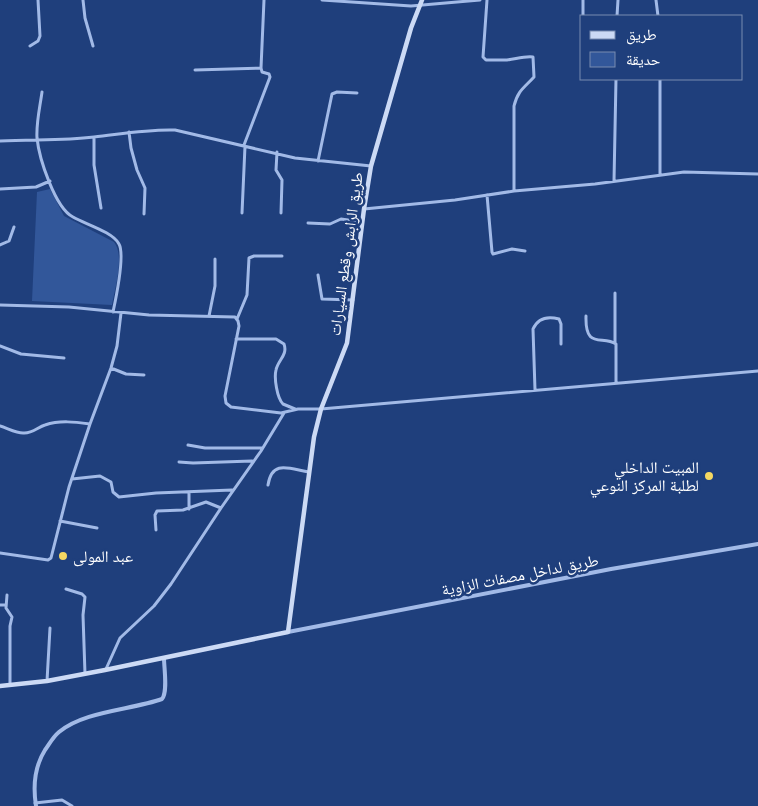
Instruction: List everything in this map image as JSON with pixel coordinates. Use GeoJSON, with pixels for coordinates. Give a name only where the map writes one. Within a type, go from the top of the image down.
{"type":"FeatureCollection","features":[{"type":"Feature","properties":{"kind":"main road","name":"طريق الرابش وقطع السيارات"},"geometry":{"type":"LineString","coordinates":[[288,632],[314,437],[321,409],[345,351],[371,166],[396,76],[422,0]]}},
{"type":"Feature","properties":{"kind":"main road"},"geometry":{"type":"LineString","coordinates":[[0,686],[47,681],[85,674],[288,632]]}},
{"type":"Feature","properties":{"kind":"street"},"geometry":{"type":"LineString","coordinates":[[30,46],[38,41],[40,36],[38,0]]}},
{"type":"Feature","properties":{"kind":"street"},"geometry":{"type":"LineString","coordinates":[[83,0],[85,18],[93,46]]}},
{"type":"Feature","properties":{"kind":"street"},"geometry":{"type":"LineString","coordinates":[[242,212],[245,146],[270,76],[262,72],[261,68],[264,0]]}},
{"type":"Feature","properties":{"kind":"street"},"geometry":{"type":"LineString","coordinates":[[322,0],[369,1],[420,6],[480,0]]}},
{"type":"Feature","properties":{"kind":"street"},"geometry":{"type":"LineString","coordinates":[[487,0],[483,57],[486,60],[508,60],[529,56],[533,57],[534,61],[534,77],[520,90],[514,106],[514,191]]}},
{"type":"Feature","properties":{"kind":"street"},"geometry":{"type":"LineString","coordinates":[[583,0],[584,15]]}},
{"type":"Feature","properties":{"kind":"street"},"geometry":{"type":"LineString","coordinates":[[617,15],[618,0]]}},
{"type":"Feature","properties":{"kind":"street"},"geometry":{"type":"LineString","coordinates":[[656,0],[658,15]]}},
{"type":"Feature","properties":{"kind":"street"},"geometry":{"type":"LineString","coordinates":[[195,70],[261,68]]}},
{"type":"Feature","properties":{"kind":"street"},"geometry":{"type":"LineString","coordinates":[[614,181],[616,80]]}},
{"type":"Feature","properties":{"kind":"street"},"geometry":{"type":"LineString","coordinates":[[660,80],[660,175]]}},
{"type":"Feature","properties":{"kind":"street"},"geometry":{"type":"LineString","coordinates":[[42,92],[37,140],[60,206],[66,213],[113,236],[121,248],[113,312]]}},
{"type":"Feature","properties":{"kind":"street"},"geometry":{"type":"LineString","coordinates":[[318,161],[332,94],[337,92],[357,93]]}},
{"type":"Feature","properties":{"kind":"street"},"geometry":{"type":"LineString","coordinates":[[0,141],[57,140],[129,132],[175,130],[277,152],[295,158],[371,166]]}},
{"type":"Feature","properties":{"kind":"street"},"geometry":{"type":"LineString","coordinates":[[129,132],[130,148],[145,188],[144,214]]}},
{"type":"Feature","properties":{"kind":"street"},"geometry":{"type":"LineString","coordinates":[[94,137],[94,165],[100,208]]}},
{"type":"Feature","properties":{"kind":"street"},"geometry":{"type":"LineString","coordinates":[[277,152],[276,170],[282,180],[281,213]]}},
{"type":"Feature","properties":{"kind":"street"},"geometry":{"type":"LineString","coordinates":[[364,209],[684,172],[758,174]]}},
{"type":"Feature","properties":{"kind":"street"},"geometry":{"type":"LineString","coordinates":[[0,189],[36,187],[50,181]]}},
{"type":"Feature","properties":{"kind":"street"},"geometry":{"type":"LineString","coordinates":[[487,195],[493,254],[512,249],[525,251]]}},
{"type":"Feature","properties":{"kind":"street"},"geometry":{"type":"LineString","coordinates":[[308,223],[330,224],[341,220],[362,222]]}},
{"type":"Feature","properties":{"kind":"street"},"geometry":{"type":"LineString","coordinates":[[0,245],[9,242],[14,227]]}},
{"type":"Feature","properties":{"kind":"street"},"geometry":{"type":"LineString","coordinates":[[237,319],[247,296],[249,258],[254,256],[282,256]]}},
{"type":"Feature","properties":{"kind":"street"},"geometry":{"type":"LineString","coordinates":[[209,316],[215,286],[215,258]]}},
{"type":"Feature","properties":{"kind":"street"},"geometry":{"type":"LineString","coordinates":[[318,275],[321,298],[353,300]]}},
{"type":"Feature","properties":{"kind":"street"},"geometry":{"type":"LineString","coordinates":[[615,293],[616,383]]}},
{"type":"Feature","properties":{"kind":"street"},"geometry":{"type":"LineString","coordinates":[[0,305],[69,307],[121,313],[232,316],[237,319],[239,324],[226,403],[231,407],[284,412],[298,409],[321,409],[758,371]]}},
{"type":"Feature","properties":{"kind":"street"},"geometry":{"type":"LineString","coordinates":[[0,553],[50,560],[72,479],[111,368],[117,346],[121,313]]}},
{"type":"Feature","properties":{"kind":"street"},"geometry":{"type":"LineString","coordinates":[[586,316],[588,330],[593,339],[615,343]]}},
{"type":"Feature","properties":{"kind":"street"},"geometry":{"type":"LineString","coordinates":[[535,390],[533,329],[536,324],[545,318],[559,319],[561,324],[561,344]]}},
{"type":"Feature","properties":{"kind":"street"},"geometry":{"type":"LineString","coordinates":[[236,340],[276,340],[284,344],[285,352],[276,368],[280,399],[286,406],[298,409]]}},
{"type":"Feature","properties":{"kind":"street"},"geometry":{"type":"LineString","coordinates":[[0,346],[21,354],[64,358]]}},
{"type":"Feature","properties":{"kind":"street"},"geometry":{"type":"LineString","coordinates":[[111,368],[126,374],[144,374]]}},
{"type":"Feature","properties":{"kind":"street"},"geometry":{"type":"LineString","coordinates":[[105,670],[120,638],[154,606],[171,584],[284,412]]}},
{"type":"Feature","properties":{"kind":"street"},"geometry":{"type":"LineString","coordinates":[[0,426],[22,434],[44,425],[55,423],[90,424]]}},
{"type":"Feature","properties":{"kind":"street"},"geometry":{"type":"LineString","coordinates":[[188,445],[204,448],[262,448]]}},
{"type":"Feature","properties":{"kind":"street"},"geometry":{"type":"LineString","coordinates":[[179,462],[253,461]]}},
{"type":"Feature","properties":{"kind":"street"},"geometry":{"type":"LineString","coordinates":[[268,485],[269,477],[280,467],[309,472]]}},
{"type":"Feature","properties":{"kind":"street"},"geometry":{"type":"LineString","coordinates":[[72,479],[102,477],[111,482],[113,492],[119,497],[233,490]]}},
{"type":"Feature","properties":{"kind":"street"},"geometry":{"type":"LineString","coordinates":[[189,492],[189,509]]}},
{"type":"Feature","properties":{"kind":"street"},"geometry":{"type":"LineString","coordinates":[[156,530],[154,515],[156,512],[189,509],[206,502],[221,508]]}},
{"type":"Feature","properties":{"kind":"street"},"geometry":{"type":"LineString","coordinates":[[60,521],[97,528]]}},
{"type":"Feature","properties":{"kind":"street","name":"طريق لداخل مصفات الزاوية"},"geometry":{"type":"LineString","coordinates":[[288,632],[758,544]]}},
{"type":"Feature","properties":{"kind":"street"},"geometry":{"type":"LineString","coordinates":[[66,589],[82,594],[85,598],[85,674]]}},
{"type":"Feature","properties":{"kind":"street"},"geometry":{"type":"LineString","coordinates":[[7,595],[7,610],[12,617],[10,626],[10,686]]}},
{"type":"Feature","properties":{"kind":"street"},"geometry":{"type":"LineString","coordinates":[[0,605],[6,605]]}},
{"type":"Feature","properties":{"kind":"street"},"geometry":{"type":"LineString","coordinates":[[47,681],[50,628]]}},
{"type":"Feature","properties":{"kind":"street"},"geometry":{"type":"LineString","coordinates":[[72,806],[62,800],[36,804],[36,778],[42,754],[53,738],[68,726],[84,718],[162,699],[165,696],[164,658]]}},
{"type":"Feature","properties":{"kind":"green space"},"geometry":{"type":"Polygon","coordinates":[[[50,189],[64,216],[114,242],[119,255],[119,264],[112,305],[32,301],[37,192],[50,189]]]}},
{"type":"Feature","properties":{"kind":"place","name":"المبيت الداخلي لطلبة المركز النوعي"},"geometry":{"type":"Point","coordinates":[709,476]}},
{"type":"Feature","properties":{"kind":"place","name":"عبد المولى"},"geometry":{"type":"Point","coordinates":[63,556]}}]}
